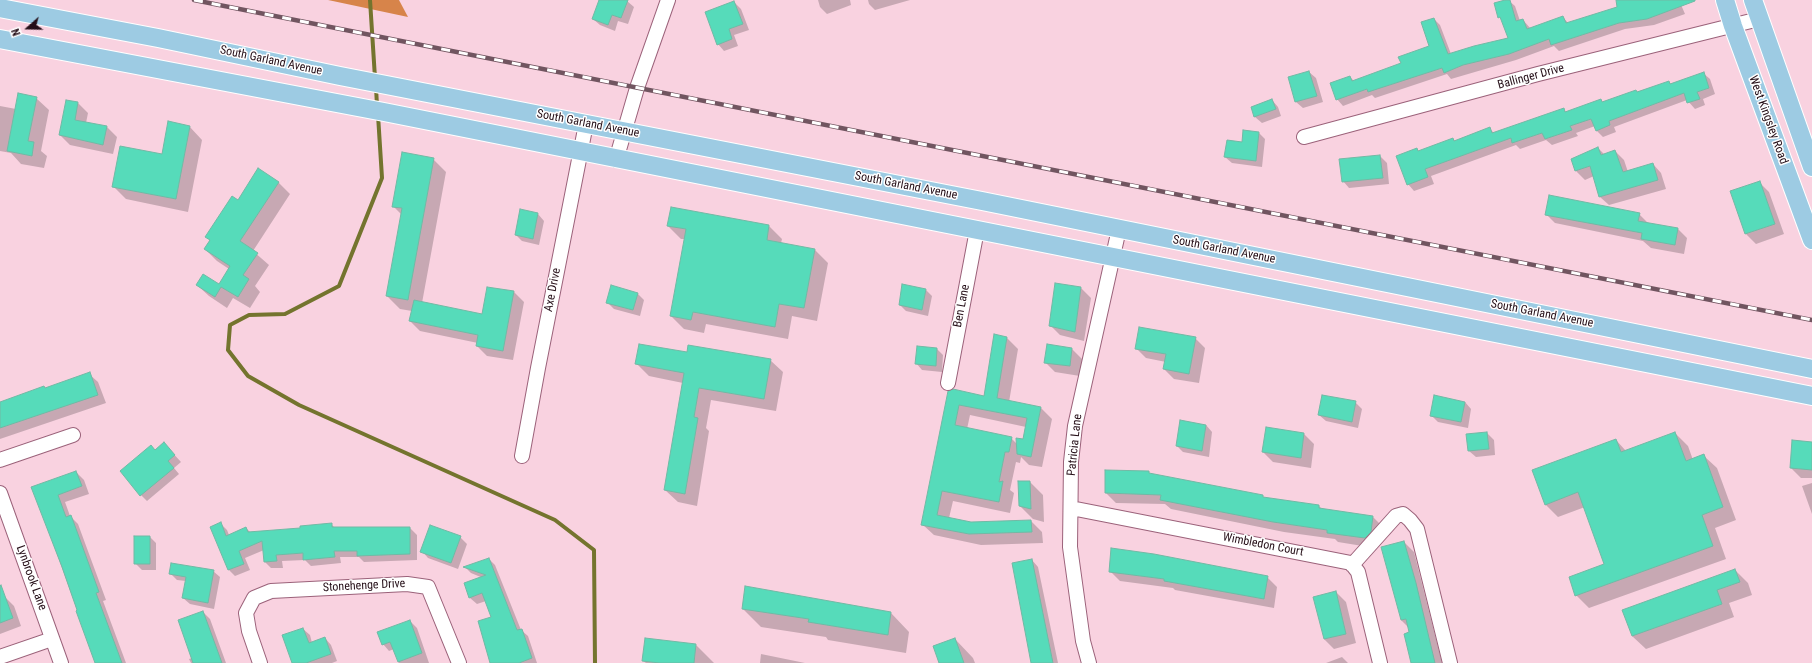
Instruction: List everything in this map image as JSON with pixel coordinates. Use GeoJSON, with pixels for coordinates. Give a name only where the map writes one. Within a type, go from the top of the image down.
{"type":"FeatureCollection","features":[{"type":"Feature","properties":{"kind":"main road","name":"West Kingsley Road"},"geometry":{"type":"LineString","coordinates":[[1725,0],[1733,26],[1812,240]]}},
{"type":"Feature","properties":{"kind":"main road"},"geometry":{"type":"LineString","coordinates":[[1753,0],[1812,167]]}},
{"type":"Feature","properties":{"kind":"main road","name":"South Garland Avenue"},"geometry":{"type":"LineString","coordinates":[[0,8],[1119,229],[1812,369]]}},
{"type":"Feature","properties":{"kind":"main road"},"geometry":{"type":"LineString","coordinates":[[0,40],[376,111],[616,160],[977,230],[1812,396]]}},
{"type":"Feature","properties":{"kind":"street"},"geometry":{"type":"LineString","coordinates":[[616,160],[637,88],[668,0]]}},
{"type":"Feature","properties":{"kind":"street","name":"Ballinger Drive"},"geometry":{"type":"LineString","coordinates":[[1304,137],[1538,74],[1759,19]]}},
{"type":"Feature","properties":{"kind":"street","name":"Axe Drive"},"geometry":{"type":"LineString","coordinates":[[522,456],[586,124]]}},
{"type":"Feature","properties":{"kind":"street","name":"Patricia Lane"},"geometry":{"type":"LineString","coordinates":[[1089,663],[1083,641],[1070,547],[1071,462],[1075,426],[1119,229]]}},
{"type":"Feature","properties":{"kind":"street","name":"Ben Lane"},"geometry":{"type":"LineString","coordinates":[[948,383],[977,230]]}},
{"type":"Feature","properties":{"kind":"street"},"geometry":{"type":"LineString","coordinates":[[0,460],[73,435]]}},
{"type":"Feature","properties":{"kind":"street","name":"Lynbrook Lane"},"geometry":{"type":"LineString","coordinates":[[0,494],[61,663]]}},
{"type":"Feature","properties":{"kind":"street","name":"Wimbledon Court"},"geometry":{"type":"LineString","coordinates":[[1071,508],[1351,563],[1352,565]]}},
{"type":"Feature","properties":{"kind":"street"},"geometry":{"type":"LineString","coordinates":[[1380,663],[1358,572],[1352,565],[1396,516],[1403,514],[1410,520],[1417,530],[1450,663]]}},
{"type":"Feature","properties":{"kind":"street","name":"Stonehenge Drive"},"geometry":{"type":"LineString","coordinates":[[260,663],[249,631],[246,613],[254,598],[271,591],[407,584],[428,586],[460,663]]}},
{"type":"Feature","properties":{"kind":"street"},"geometry":{"type":"LineString","coordinates":[[0,657],[52,638]]}},
{"type":"Feature","properties":{"kind":"shaded area"},"geometry":{"type":"Polygon","coordinates":[[[328,0],[399,0],[408,17],[328,0]]]}},
{"type":"Feature","properties":{"kind":"building"},"geometry":{"type":"Polygon","coordinates":[[[599,0],[628,0],[621,18],[612,15],[608,25],[592,19],[599,0]]]}},
{"type":"Feature","properties":{"kind":"building"},"geometry":{"type":"Polygon","coordinates":[[[1510,0],[1516,21],[1523,19],[1527,29],[1563,16],[1566,23],[1617,7],[1616,0],[1695,1],[1647,19],[1619,23],[1551,45],[1549,39],[1509,54],[1463,65],[1444,73],[1442,68],[1368,92],[1367,89],[1336,100],[1330,83],[1350,76],[1352,81],[1401,63],[1398,57],[1429,46],[1421,22],[1434,18],[1448,54],[1508,38],[1500,17],[1498,18],[1494,3],[1510,0]]]}},
{"type":"Feature","properties":{"kind":"building"},"geometry":{"type":"Polygon","coordinates":[[[734,1],[743,24],[729,29],[732,39],[717,45],[705,12],[734,1]]]}},
{"type":"Feature","properties":{"kind":"building"},"geometry":{"type":"Polygon","coordinates":[[[1309,71],[1317,96],[1295,102],[1288,77],[1309,71]]]}},
{"type":"Feature","properties":{"kind":"building"},"geometry":{"type":"Polygon","coordinates":[[[1704,72],[1709,88],[1697,92],[1700,99],[1687,103],[1684,93],[1609,121],[1610,125],[1596,131],[1591,119],[1570,126],[1572,130],[1545,139],[1542,133],[1512,143],[1511,138],[1425,169],[1428,177],[1407,185],[1396,156],[1417,148],[1418,151],[1453,138],[1454,141],[1490,127],[1492,133],[1564,108],[1565,112],[1601,99],[1602,102],[1636,90],[1637,92],[1669,81],[1670,84],[1704,72]]]}},
{"type":"Feature","properties":{"kind":"building"},"geometry":{"type":"Polygon","coordinates":[[[18,93],[37,97],[28,141],[34,142],[32,156],[7,151],[18,93]]]}},
{"type":"Feature","properties":{"kind":"building"},"geometry":{"type":"Polygon","coordinates":[[[1272,99],[1276,109],[1254,117],[1251,107],[1272,99]]]}},
{"type":"Feature","properties":{"kind":"building"},"geometry":{"type":"Polygon","coordinates":[[[66,100],[78,102],[75,120],[107,126],[103,145],[59,135],[66,100]]]}},
{"type":"Feature","properties":{"kind":"building"},"geometry":{"type":"Polygon","coordinates":[[[168,121],[190,126],[176,199],[112,187],[120,146],[162,154],[168,121]]]}},
{"type":"Feature","properties":{"kind":"building"},"geometry":{"type":"Polygon","coordinates":[[[1243,130],[1259,132],[1256,161],[1224,157],[1227,140],[1242,142],[1243,130]]]}},
{"type":"Feature","properties":{"kind":"building"},"geometry":{"type":"Polygon","coordinates":[[[1598,147],[1601,155],[1615,150],[1623,172],[1653,163],[1658,180],[1599,197],[1590,166],[1575,171],[1571,159],[1598,147]]]}},
{"type":"Feature","properties":{"kind":"building"},"geometry":{"type":"Polygon","coordinates":[[[402,152],[434,158],[408,300],[386,296],[402,208],[392,207],[402,152]]]}},
{"type":"Feature","properties":{"kind":"building"},"geometry":{"type":"Polygon","coordinates":[[[1380,155],[1383,178],[1342,182],[1339,159],[1380,155]]]}},
{"type":"Feature","properties":{"kind":"building"},"geometry":{"type":"Polygon","coordinates":[[[258,168],[279,182],[240,241],[258,253],[243,275],[249,279],[238,297],[221,287],[215,297],[196,285],[203,274],[219,284],[230,266],[204,249],[210,240],[205,237],[232,196],[238,200],[258,168]]]}},
{"type":"Feature","properties":{"kind":"building"},"geometry":{"type":"Polygon","coordinates":[[[1760,181],[1775,224],[1745,234],[1730,191],[1760,181]]]}},
{"type":"Feature","properties":{"kind":"building"},"geometry":{"type":"Polygon","coordinates":[[[1549,195],[1640,213],[1638,221],[1678,228],[1675,245],[1641,239],[1642,233],[1545,215],[1549,195]]]}},
{"type":"Feature","properties":{"kind":"building"},"geometry":{"type":"Polygon","coordinates":[[[671,207],[769,225],[767,240],[815,249],[804,308],[779,304],[775,327],[693,312],[691,320],[670,316],[686,229],[667,226],[671,207]]]}},
{"type":"Feature","properties":{"kind":"building"},"geometry":{"type":"Polygon","coordinates":[[[520,209],[538,213],[533,239],[515,235],[520,209]]]}},
{"type":"Feature","properties":{"kind":"building"},"geometry":{"type":"Polygon","coordinates":[[[1055,283],[1081,287],[1075,332],[1049,326],[1055,283]]]}},
{"type":"Feature","properties":{"kind":"building"},"geometry":{"type":"Polygon","coordinates":[[[902,284],[926,289],[922,310],[899,305],[902,284]]]}},
{"type":"Feature","properties":{"kind":"building"},"geometry":{"type":"Polygon","coordinates":[[[611,285],[638,293],[633,310],[606,303],[611,285]]]}},
{"type":"Feature","properties":{"kind":"building"},"geometry":{"type":"Polygon","coordinates":[[[487,287],[514,291],[503,351],[476,346],[478,335],[409,321],[414,300],[482,314],[487,287]]]}},
{"type":"Feature","properties":{"kind":"building"},"geometry":{"type":"Polygon","coordinates":[[[1139,327],[1196,337],[1189,374],[1163,369],[1166,354],[1135,349],[1139,327]]]}},
{"type":"Feature","properties":{"kind":"building"},"geometry":{"type":"Polygon","coordinates":[[[994,334],[1007,337],[997,398],[1041,407],[1031,457],[1017,454],[1016,438],[1023,439],[1027,418],[959,405],[955,425],[1012,437],[1009,452],[1005,452],[999,482],[1003,481],[999,502],[942,491],[937,515],[971,522],[1031,520],[1032,532],[969,534],[921,525],[948,391],[953,389],[984,396],[994,334]]]}},
{"type":"Feature","properties":{"kind":"building"},"geometry":{"type":"Polygon","coordinates":[[[639,344],[687,352],[688,345],[771,359],[764,399],[699,388],[694,417],[698,418],[685,494],[664,490],[684,373],[635,364],[639,344]]]}},
{"type":"Feature","properties":{"kind":"building"},"geometry":{"type":"Polygon","coordinates":[[[1047,344],[1072,348],[1070,366],[1044,363],[1047,344]]]}},
{"type":"Feature","properties":{"kind":"building"},"geometry":{"type":"Polygon","coordinates":[[[917,346],[937,348],[936,366],[915,364],[917,346]]]}},
{"type":"Feature","properties":{"kind":"building"},"geometry":{"type":"Polygon","coordinates":[[[90,372],[98,395],[0,428],[0,402],[44,386],[45,388],[90,372]]]}},
{"type":"Feature","properties":{"kind":"building"},"geometry":{"type":"Polygon","coordinates":[[[1322,395],[1356,401],[1352,422],[1318,415],[1322,395]]]}},
{"type":"Feature","properties":{"kind":"building"},"geometry":{"type":"Polygon","coordinates":[[[1434,395],[1465,402],[1461,422],[1430,416],[1434,395]]]}},
{"type":"Feature","properties":{"kind":"building"},"geometry":{"type":"Polygon","coordinates":[[[1180,420],[1206,425],[1202,451],[1176,446],[1180,420]]]}},
{"type":"Feature","properties":{"kind":"building"},"geometry":{"type":"Polygon","coordinates":[[[1266,427],[1304,433],[1301,458],[1262,452],[1266,427]]]}},
{"type":"Feature","properties":{"kind":"building"},"geometry":{"type":"Polygon","coordinates":[[[1487,432],[1489,449],[1468,451],[1466,434],[1487,432]]]}},
{"type":"Feature","properties":{"kind":"building"},"geometry":{"type":"Polygon","coordinates":[[[1675,432],[1686,461],[1704,454],[1723,507],[1702,515],[1713,546],[1575,596],[1569,577],[1604,564],[1578,492],[1545,505],[1532,470],[1616,439],[1621,452],[1675,432]]]}},
{"type":"Feature","properties":{"kind":"building"},"geometry":{"type":"Polygon","coordinates":[[[1792,440],[1812,442],[1812,470],[1790,468],[1792,440]]]}},
{"type":"Feature","properties":{"kind":"building"},"geometry":{"type":"Polygon","coordinates":[[[164,442],[175,455],[168,461],[174,468],[140,496],[120,471],[151,445],[155,450],[164,442]]]}},
{"type":"Feature","properties":{"kind":"building"},"geometry":{"type":"Polygon","coordinates":[[[1105,470],[1149,471],[1149,473],[1263,495],[1263,497],[1319,505],[1319,508],[1373,516],[1371,532],[1365,538],[1327,533],[1327,530],[1273,522],[1160,500],[1161,495],[1105,493],[1105,470]]]}},
{"type":"Feature","properties":{"kind":"building"},"geometry":{"type":"Polygon","coordinates":[[[76,471],[82,486],[58,495],[66,517],[71,515],[99,592],[96,593],[122,663],[95,663],[62,567],[31,487],[76,471]]]}},
{"type":"Feature","properties":{"kind":"building"},"geometry":{"type":"Polygon","coordinates":[[[1018,481],[1030,481],[1031,509],[1019,506],[1018,481]]]}},
{"type":"Feature","properties":{"kind":"building"},"geometry":{"type":"Polygon","coordinates":[[[221,522],[226,536],[246,527],[248,532],[300,528],[300,526],[332,523],[332,527],[410,527],[410,554],[357,556],[357,551],[334,551],[335,557],[303,560],[303,553],[276,555],[277,561],[264,562],[262,541],[239,551],[244,564],[228,570],[210,527],[221,522]]]}},
{"type":"Feature","properties":{"kind":"building"},"geometry":{"type":"Polygon","coordinates":[[[430,525],[461,536],[451,563],[420,552],[430,525]]]}},
{"type":"Feature","properties":{"kind":"building"},"geometry":{"type":"Polygon","coordinates":[[[134,536],[150,536],[150,564],[134,564],[134,536]]]}},
{"type":"Feature","properties":{"kind":"building"},"geometry":{"type":"Polygon","coordinates":[[[1404,541],[1416,583],[1435,663],[1411,663],[1404,634],[1409,632],[1406,619],[1401,620],[1381,547],[1404,541]]]}},
{"type":"Feature","properties":{"kind":"building"},"geometry":{"type":"Polygon","coordinates":[[[1111,548],[1154,554],[1268,576],[1264,599],[1164,581],[1164,579],[1109,572],[1111,548]]]}},
{"type":"Feature","properties":{"kind":"building"},"geometry":{"type":"Polygon","coordinates":[[[489,558],[517,630],[522,629],[532,658],[519,663],[490,663],[478,621],[491,617],[482,593],[469,598],[464,583],[486,575],[463,567],[489,558]]]}},
{"type":"Feature","properties":{"kind":"building"},"geometry":{"type":"Polygon","coordinates":[[[1032,559],[1053,663],[1031,663],[1012,563],[1032,559]]]}},
{"type":"Feature","properties":{"kind":"building"},"geometry":{"type":"Polygon","coordinates":[[[171,563],[214,570],[208,603],[182,598],[186,577],[169,574],[171,563]]]}},
{"type":"Feature","properties":{"kind":"building"},"geometry":{"type":"Polygon","coordinates":[[[1735,569],[1740,582],[1717,590],[1722,604],[1632,636],[1622,610],[1735,569]]]}},
{"type":"Feature","properties":{"kind":"building"},"geometry":{"type":"Polygon","coordinates":[[[1,585],[13,618],[0,623],[0,586],[1,585]]]}},
{"type":"Feature","properties":{"kind":"building"},"geometry":{"type":"Polygon","coordinates":[[[745,586],[891,612],[888,635],[808,622],[809,619],[742,609],[745,586]]]}},
{"type":"Feature","properties":{"kind":"building"},"geometry":{"type":"Polygon","coordinates":[[[1336,591],[1346,634],[1324,639],[1313,597],[1336,591]]]}},
{"type":"Feature","properties":{"kind":"building"},"geometry":{"type":"Polygon","coordinates":[[[203,611],[222,663],[193,663],[178,620],[203,611]]]}},
{"type":"Feature","properties":{"kind":"building"},"geometry":{"type":"Polygon","coordinates":[[[410,620],[422,653],[398,662],[390,642],[382,645],[377,632],[410,620]]]}},
{"type":"Feature","properties":{"kind":"building"},"geometry":{"type":"Polygon","coordinates":[[[303,628],[309,643],[325,637],[331,654],[306,663],[292,663],[282,635],[303,628]]]}},
{"type":"Feature","properties":{"kind":"building"},"geometry":{"type":"Polygon","coordinates":[[[645,638],[696,644],[694,663],[660,663],[642,661],[645,638]]]}},
{"type":"Feature","properties":{"kind":"building"},"geometry":{"type":"Polygon","coordinates":[[[955,638],[964,663],[939,663],[933,646],[955,638]]]}},
{"type":"Feature","properties":{"kind":"waterway"},"geometry":{"type":"LineString","coordinates":[[370,0],[375,78]]}},
{"type":"Feature","properties":{"kind":"waterway"},"geometry":{"type":"LineString","coordinates":[[376,87],[377,106]]}},
{"type":"Feature","properties":{"kind":"waterway"},"geometry":{"type":"LineString","coordinates":[[378,115],[382,178],[339,286],[285,314],[249,315],[230,325],[228,350],[248,376],[299,405],[555,520],[594,550],[595,663]]}},
{"type":"Feature","properties":{"kind":"railway"},"geometry":{"type":"LineString","coordinates":[[194,0],[1812,320]]}}]}
